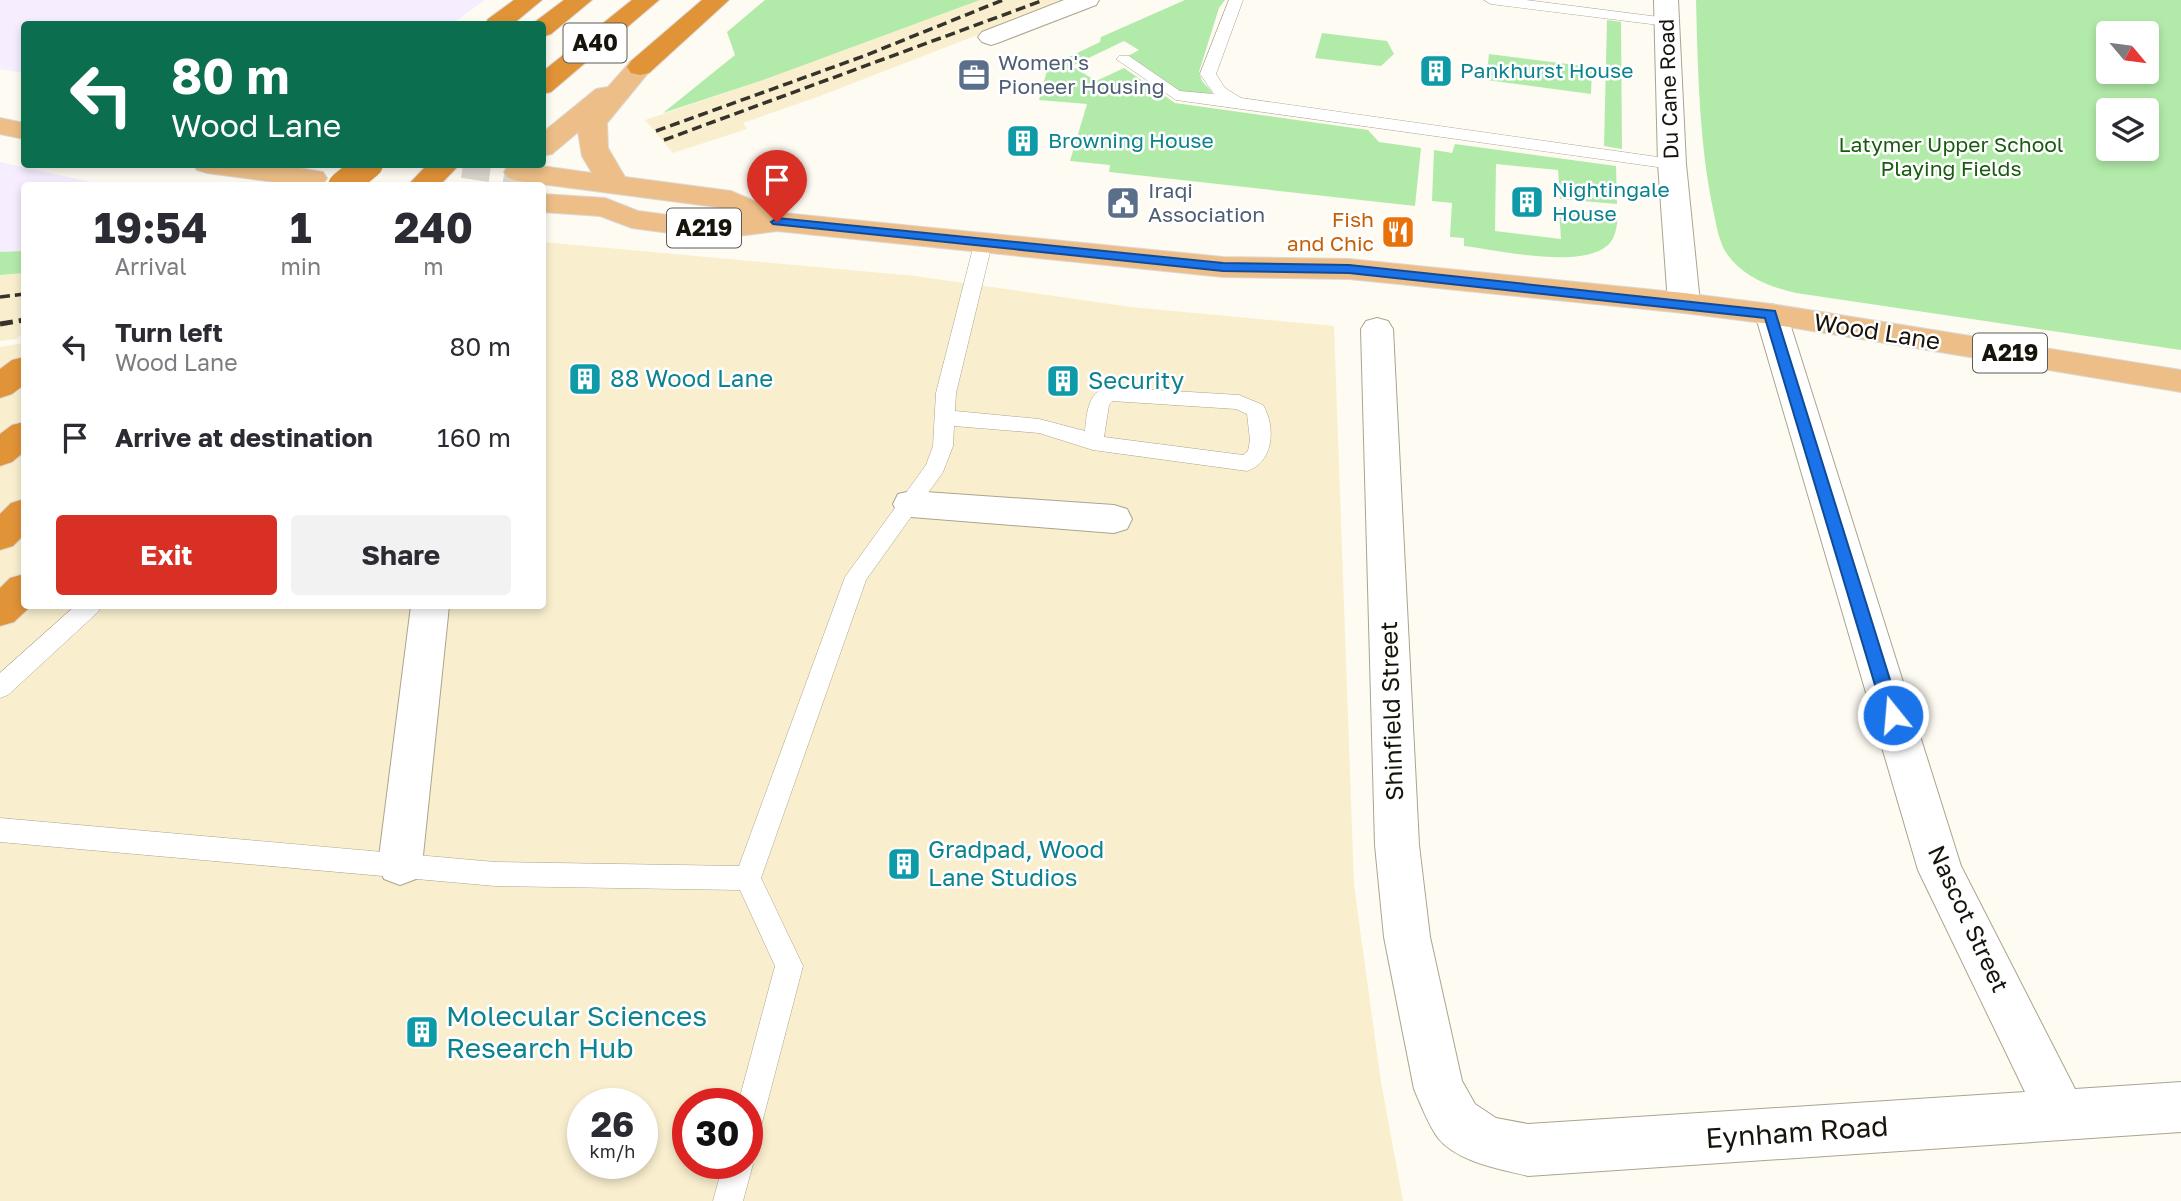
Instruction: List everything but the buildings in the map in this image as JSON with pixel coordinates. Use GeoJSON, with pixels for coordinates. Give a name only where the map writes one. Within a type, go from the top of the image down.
{"type":"FeatureCollection","features":[{"type":"Feature","properties":{"kind":"highway"},"geometry":{"type":"LineString","coordinates":[[501,21],[530,0]]}},
{"type":"Feature","properties":{"kind":"highway","name":"A40"},"geometry":{"type":"LineString","coordinates":[[546,26],[580,0]]}},
{"type":"Feature","properties":{"kind":"highway","name":"A40"},"geometry":{"type":"LineString","coordinates":[[546,83],[647,0]]}},
{"type":"Feature","properties":{"kind":"highway","name":"A40"},"geometry":{"type":"LineString","coordinates":[[640,67],[717,0]]}},
{"type":"Feature","properties":{"kind":"highway"},"geometry":{"type":"LineString","coordinates":[[347,182],[364,168]]}},
{"type":"Feature","properties":{"kind":"highway"},"geometry":{"type":"LineString","coordinates":[[426,182],[441,168]]}},
{"type":"Feature","properties":{"kind":"highway"},"geometry":{"type":"LineString","coordinates":[[0,386],[21,370]]}},
{"type":"Feature","properties":{"kind":"highway"},"geometry":{"type":"LineString","coordinates":[[0,453],[21,436]]}},
{"type":"Feature","properties":{"kind":"highway"},"geometry":{"type":"LineString","coordinates":[[0,530],[21,514]]}},
{"type":"Feature","properties":{"kind":"highway"},"geometry":{"type":"LineString","coordinates":[[0,536],[21,515]]}},
{"type":"Feature","properties":{"kind":"highway"},"geometry":{"type":"LineString","coordinates":[[0,611],[21,592]]}},
{"type":"Feature","properties":{"kind":"main road","name":"A40"},"geometry":{"type":"LineString","coordinates":[[546,145],[640,67]]}},
{"type":"Feature","properties":{"kind":"main road"},"geometry":{"type":"LineString","coordinates":[[615,184],[594,156],[593,122],[640,67]]}},
{"type":"Feature","properties":{"kind":"main road"},"geometry":{"type":"LineString","coordinates":[[0,105],[21,108]]}},
{"type":"Feature","properties":{"kind":"main road"},"geometry":{"type":"LineString","coordinates":[[0,126],[21,130]]}},
{"type":"Feature","properties":{"kind":"main road"},"geometry":{"type":"LineString","coordinates":[[234,168],[294,176]]}},
{"type":"Feature","properties":{"kind":"main road","name":"Wood Lane"},"geometry":{"type":"LineString","coordinates":[[515,174],[615,184],[731,201],[777,222]]}},
{"type":"Feature","properties":{"kind":"main road","name":"Wood Lane"},"geometry":{"type":"LineString","coordinates":[[546,203],[605,207],[632,219],[715,229],[777,222],[1223,267],[1349,269],[1684,303],[1770,314],[2181,381]]}},
{"type":"Feature","properties":{"kind":"main road","name":"Wood Lane"},"geometry":{"type":"LineString","coordinates":[[546,222],[597,227],[632,219]]}},
{"type":"Feature","properties":{"kind":"street"},"geometry":{"type":"LineString","coordinates":[[991,37],[1087,0]]}},
{"type":"Feature","properties":{"kind":"street","name":"Du Cane Road"},"geometry":{"type":"LineString","coordinates":[[1666,11],[1672,164],[1684,303]]}},
{"type":"Feature","properties":{"kind":"street","name":"Nascot Street"},"geometry":{"type":"LineString","coordinates":[[1770,314],[1940,870],[2062,1115]]}},
{"type":"Feature","properties":{"kind":"street","name":"Shinfield Street"},"geometry":{"type":"LineString","coordinates":[[1377,329],[1397,845],[1407,937],[1439,1090]]}},
{"type":"Feature","properties":{"kind":"street"},"geometry":{"type":"LineString","coordinates":[[911,504],[1114,519]]}},
{"type":"Feature","properties":{"kind":"street"},"geometry":{"type":"LineString","coordinates":[[400,865],[430,609]]}},
{"type":"Feature","properties":{"kind":"street","name":"Eynham Road"},"geometry":{"type":"LineString","coordinates":[[1439,1090],[1457,1122],[1486,1141],[1528,1150],[2181,1107]]}},
{"type":"Feature","properties":{"kind":"lane"},"geometry":{"type":"LineString","coordinates":[[1236,0],[1208,74],[1223,96],[1237,102]]}},
{"type":"Feature","properties":{"kind":"lane"},"geometry":{"type":"LineString","coordinates":[[1491,0],[1666,11]]}},
{"type":"Feature","properties":{"kind":"lane"},"geometry":{"type":"LineString","coordinates":[[1124,59],[1176,95],[1672,164]]}},
{"type":"Feature","properties":{"kind":"lane"},"geometry":{"type":"LineString","coordinates":[[757,1088],[789,966],[748,878],[856,577],[936,467],[943,446],[946,393],[984,244]]}},
{"type":"Feature","properties":{"kind":"lane"},"geometry":{"type":"LineString","coordinates":[[944,418],[1018,422],[1077,435],[1093,443],[1247,463],[1257,457],[1261,449],[1256,410],[1250,405],[1239,402],[1107,394],[1099,403],[1093,443]]}},
{"type":"Feature","properties":{"kind":"lane"},"geometry":{"type":"LineString","coordinates":[[0,688],[87,609]]}},
{"type":"Feature","properties":{"kind":"lane"},"geometry":{"type":"LineString","coordinates":[[0,830],[495,874],[748,878]]}},
{"type":"Feature","properties":{"kind":"lane"},"geometry":{"type":"LineString","coordinates":[[728,1201],[734,1179]]}},
{"type":"Feature","properties":{"kind":"shaded area"},"geometry":{"type":"Polygon","coordinates":[[[0,0],[485,0],[456,21],[21,21],[21,72],[0,69],[0,0]]]}},
{"type":"Feature","properties":{"kind":"shaded area"},"geometry":{"type":"Polygon","coordinates":[[[980,0],[1068,0],[743,123],[747,129],[673,153],[645,120],[766,79],[980,0]]]}},
{"type":"Feature","properties":{"kind":"shaded area"},"geometry":{"type":"Polygon","coordinates":[[[0,162],[90,182],[21,182],[21,251],[0,252],[0,162]]]}},
{"type":"Feature","properties":{"kind":"shaded area"},"geometry":{"type":"Polygon","coordinates":[[[546,242],[915,276],[1131,307],[1334,326],[1354,885],[1381,1082],[1403,1201],[0,1201],[0,347],[21,344],[21,609],[546,609],[546,242]]]}},
{"type":"Feature","properties":{"kind":"shaded area"},"geometry":{"type":"Polygon","coordinates":[[[21,273],[21,335],[16,339],[0,341],[0,275],[21,273]]]}},
{"type":"Feature","properties":{"kind":"green space"},"geometry":{"type":"Polygon","coordinates":[[[765,0],[980,0],[766,79],[663,113],[735,55],[727,32],[765,0]]]}},
{"type":"Feature","properties":{"kind":"green space"},"geometry":{"type":"Polygon","coordinates":[[[1185,0],[1225,0],[1219,8],[1199,72],[1202,81],[1212,92],[1210,95],[1181,92],[1128,56],[1139,50],[1124,41],[1072,66],[1096,81],[1124,68],[1175,103],[1368,130],[1379,142],[1421,148],[1415,206],[1109,172],[1110,165],[1070,161],[1087,104],[1039,100],[1048,67],[1100,42],[1101,37],[1185,0]]]}},
{"type":"Feature","properties":{"kind":"green space","name":"Latymer Upper School Playing Fields"},"geometry":{"type":"Polygon","coordinates":[[[1696,0],[2181,0],[2181,350],[1796,293],[1776,288],[1749,275],[1733,262],[1720,240],[1702,135],[1696,0]]]}},
{"type":"Feature","properties":{"kind":"green space"},"geometry":{"type":"Polygon","coordinates":[[[1607,20],[1621,22],[1622,149],[1604,146],[1607,20]]]}},
{"type":"Feature","properties":{"kind":"green space"},"geometry":{"type":"Polygon","coordinates":[[[1322,33],[1387,41],[1394,54],[1381,66],[1315,58],[1322,33]]]}},
{"type":"Feature","properties":{"kind":"green space"},"geometry":{"type":"Polygon","coordinates":[[[1489,54],[1592,67],[1591,94],[1486,80],[1489,54]]]}},
{"type":"Feature","properties":{"kind":"green space"},"geometry":{"type":"Polygon","coordinates":[[[1455,144],[1616,166],[1617,204],[1560,199],[1558,170],[1496,164],[1495,231],[1561,239],[1559,209],[1618,215],[1613,239],[1595,252],[1559,257],[1464,246],[1464,238],[1450,237],[1452,203],[1432,201],[1434,150],[1452,153],[1455,144]]]}},
{"type":"Feature","properties":{"kind":"green space"},"geometry":{"type":"Polygon","coordinates":[[[21,251],[21,273],[0,275],[0,252],[21,251]]]}},
{"type":"Feature","properties":{"kind":"tunnel"},"geometry":{"type":"LineString","coordinates":[[490,168],[518,172]]}},
{"type":"Feature","properties":{"kind":"railway"},"geometry":{"type":"LineString","coordinates":[[656,131],[864,56],[1003,0]]}},
{"type":"Feature","properties":{"kind":"railway"},"geometry":{"type":"LineString","coordinates":[[664,140],[1044,0]]}},
{"type":"Feature","properties":{"kind":"railway"},"geometry":{"type":"LineString","coordinates":[[0,297],[21,294]]}},
{"type":"Feature","properties":{"kind":"railway"},"geometry":{"type":"LineString","coordinates":[[0,324],[21,320]]}},
{"type":"Feature","properties":{"kind":"place","name":"Pankhurst House"},"geometry":{"type":"Point","coordinates":[1436,71]}},
{"type":"Feature","properties":{"kind":"place","name":"Women's Pioneer Housing"},"geometry":{"type":"Point","coordinates":[974,75]}},
{"type":"Feature","properties":{"kind":"place","name":"Browning House"},"geometry":{"type":"Point","coordinates":[1023,141]}},
{"type":"Feature","properties":{"kind":"place","name":"Nightingale House"},"geometry":{"type":"Point","coordinates":[1527,202]}},
{"type":"Feature","properties":{"kind":"place","name":"Iraqi Association"},"geometry":{"type":"Point","coordinates":[1123,203]}},
{"type":"Feature","properties":{"kind":"place","name":"Fish and Chic"},"geometry":{"type":"Point","coordinates":[1398,232]}},
{"type":"Feature","properties":{"kind":"place","name":"88 Wood Lane"},"geometry":{"type":"Point","coordinates":[585,379]}},
{"type":"Feature","properties":{"kind":"place","name":"Security"},"geometry":{"type":"Point","coordinates":[1063,381]}},
{"type":"Feature","properties":{"kind":"place","name":"Gradpad, Wood Lane Studios"},"geometry":{"type":"Point","coordinates":[904,864]}},
{"type":"Feature","properties":{"kind":"place","name":"Molecular Sciences Research Hub"},"geometry":{"type":"Point","coordinates":[422,1032]}},
{"type":"Feature","properties":{"kind":"route"},"geometry":{"type":"LineString","coordinates":[[777,222],[1223,267],[1349,269],[1770,314],[1893,715]]}}]}
